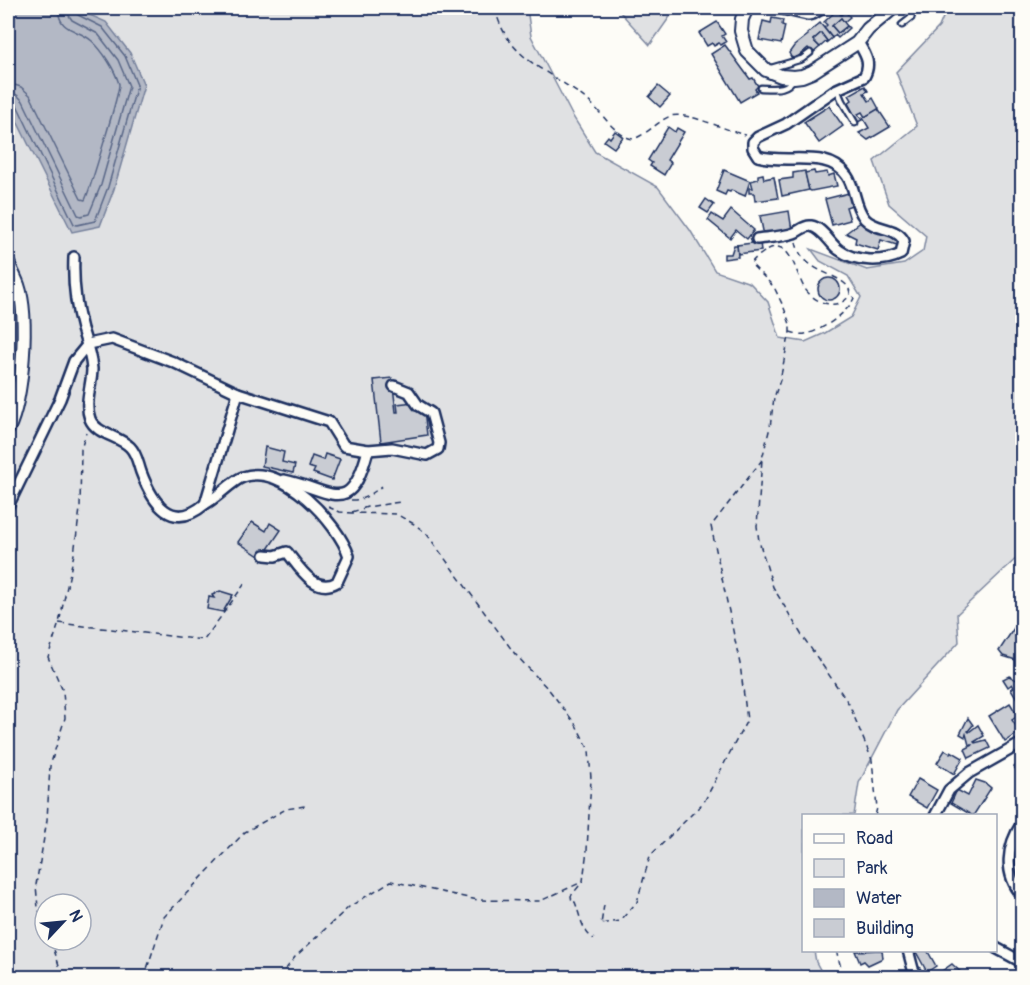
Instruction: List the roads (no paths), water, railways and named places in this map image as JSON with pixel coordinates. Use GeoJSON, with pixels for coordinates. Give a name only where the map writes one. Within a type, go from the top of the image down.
{"type":"FeatureCollection","features":[{"type":"Feature","properties":{"kind":"main road"},"geometry":{"type":"LineString","coordinates":[[747,8],[742,19],[743,42],[747,51],[766,70],[781,76],[794,77],[819,68],[857,42],[868,29],[893,8]]}},
{"type":"Feature","properties":{"kind":"main road"},"geometry":{"type":"LineString","coordinates":[[8,263],[18,286],[23,321],[21,373],[9,425]]}},
{"type":"Feature","properties":{"kind":"street"},"geometry":{"type":"LineString","coordinates":[[778,8],[808,15],[823,8]]}},
{"type":"Feature","properties":{"kind":"street"},"geometry":{"type":"LineString","coordinates":[[758,239],[796,232],[802,227],[810,226],[819,230],[839,251],[854,258],[891,259],[901,254],[904,241],[901,235],[895,231],[879,228],[863,217],[857,207],[848,177],[840,168],[820,160],[768,159],[758,156],[753,148],[753,142],[758,137],[786,124],[837,89],[864,77],[868,60],[857,42]]}},
{"type":"Feature","properties":{"kind":"street"},"geometry":{"type":"LineString","coordinates":[[74,257],[80,317],[85,347],[92,369],[88,411],[91,422],[100,430],[131,448],[146,485],[161,508],[172,515],[194,514],[241,477],[255,474],[295,482],[333,496],[342,494],[352,489],[364,468],[368,450]]}},
{"type":"Feature","properties":{"kind":"street"},"geometry":{"type":"LineString","coordinates":[[8,506],[60,399],[74,361],[85,347],[112,339],[173,362],[238,393],[329,422],[344,446],[368,450],[392,448],[427,455],[438,449],[439,442],[431,413],[418,405],[409,392],[394,386]]}},
{"type":"Feature","properties":{"kind":"street"},"geometry":{"type":"LineString","coordinates":[[205,504],[238,393]]}},
{"type":"Feature","properties":{"kind":"street"},"geometry":{"type":"LineString","coordinates":[[265,555],[275,556],[287,552],[308,578],[324,586],[337,582],[349,556],[346,546],[311,502],[285,483],[268,477]]}},
{"type":"Feature","properties":{"kind":"street"},"geometry":{"type":"LineString","coordinates":[[936,814],[949,790],[969,773],[1023,743]]}},
{"type":"Feature","properties":{"kind":"street"},"geometry":{"type":"LineString","coordinates":[[1023,823],[1016,833],[1008,860],[1010,875],[1016,888],[1023,895]]}},
{"type":"Feature","properties":{"kind":"street"},"geometry":{"type":"LineString","coordinates":[[997,949],[1023,962]]}},
{"type":"Feature","properties":{"kind":"street"},"geometry":{"type":"LineString","coordinates":[[908,952],[913,969],[919,978]]}},
{"type":"Feature","properties":{"kind":"lane"},"geometry":{"type":"LineString","coordinates":[[902,26],[911,18],[913,8]]}},
{"type":"Feature","properties":{"kind":"lane"},"geometry":{"type":"LineString","coordinates":[[766,70],[802,59],[810,53]]}},
{"type":"Feature","properties":{"kind":"lane"},"geometry":{"type":"LineString","coordinates":[[761,88],[784,88],[794,77]]}},
{"type":"Feature","properties":{"kind":"lane"},"geometry":{"type":"LineString","coordinates":[[837,89],[855,123]]}},
{"type":"Feature","properties":{"kind":"water"},"geometry":{"type":"Polygon","coordinates":[[[8,8],[74,8],[106,22],[130,53],[144,85],[114,189],[100,226],[72,232],[8,103],[8,8]]]}}]}
